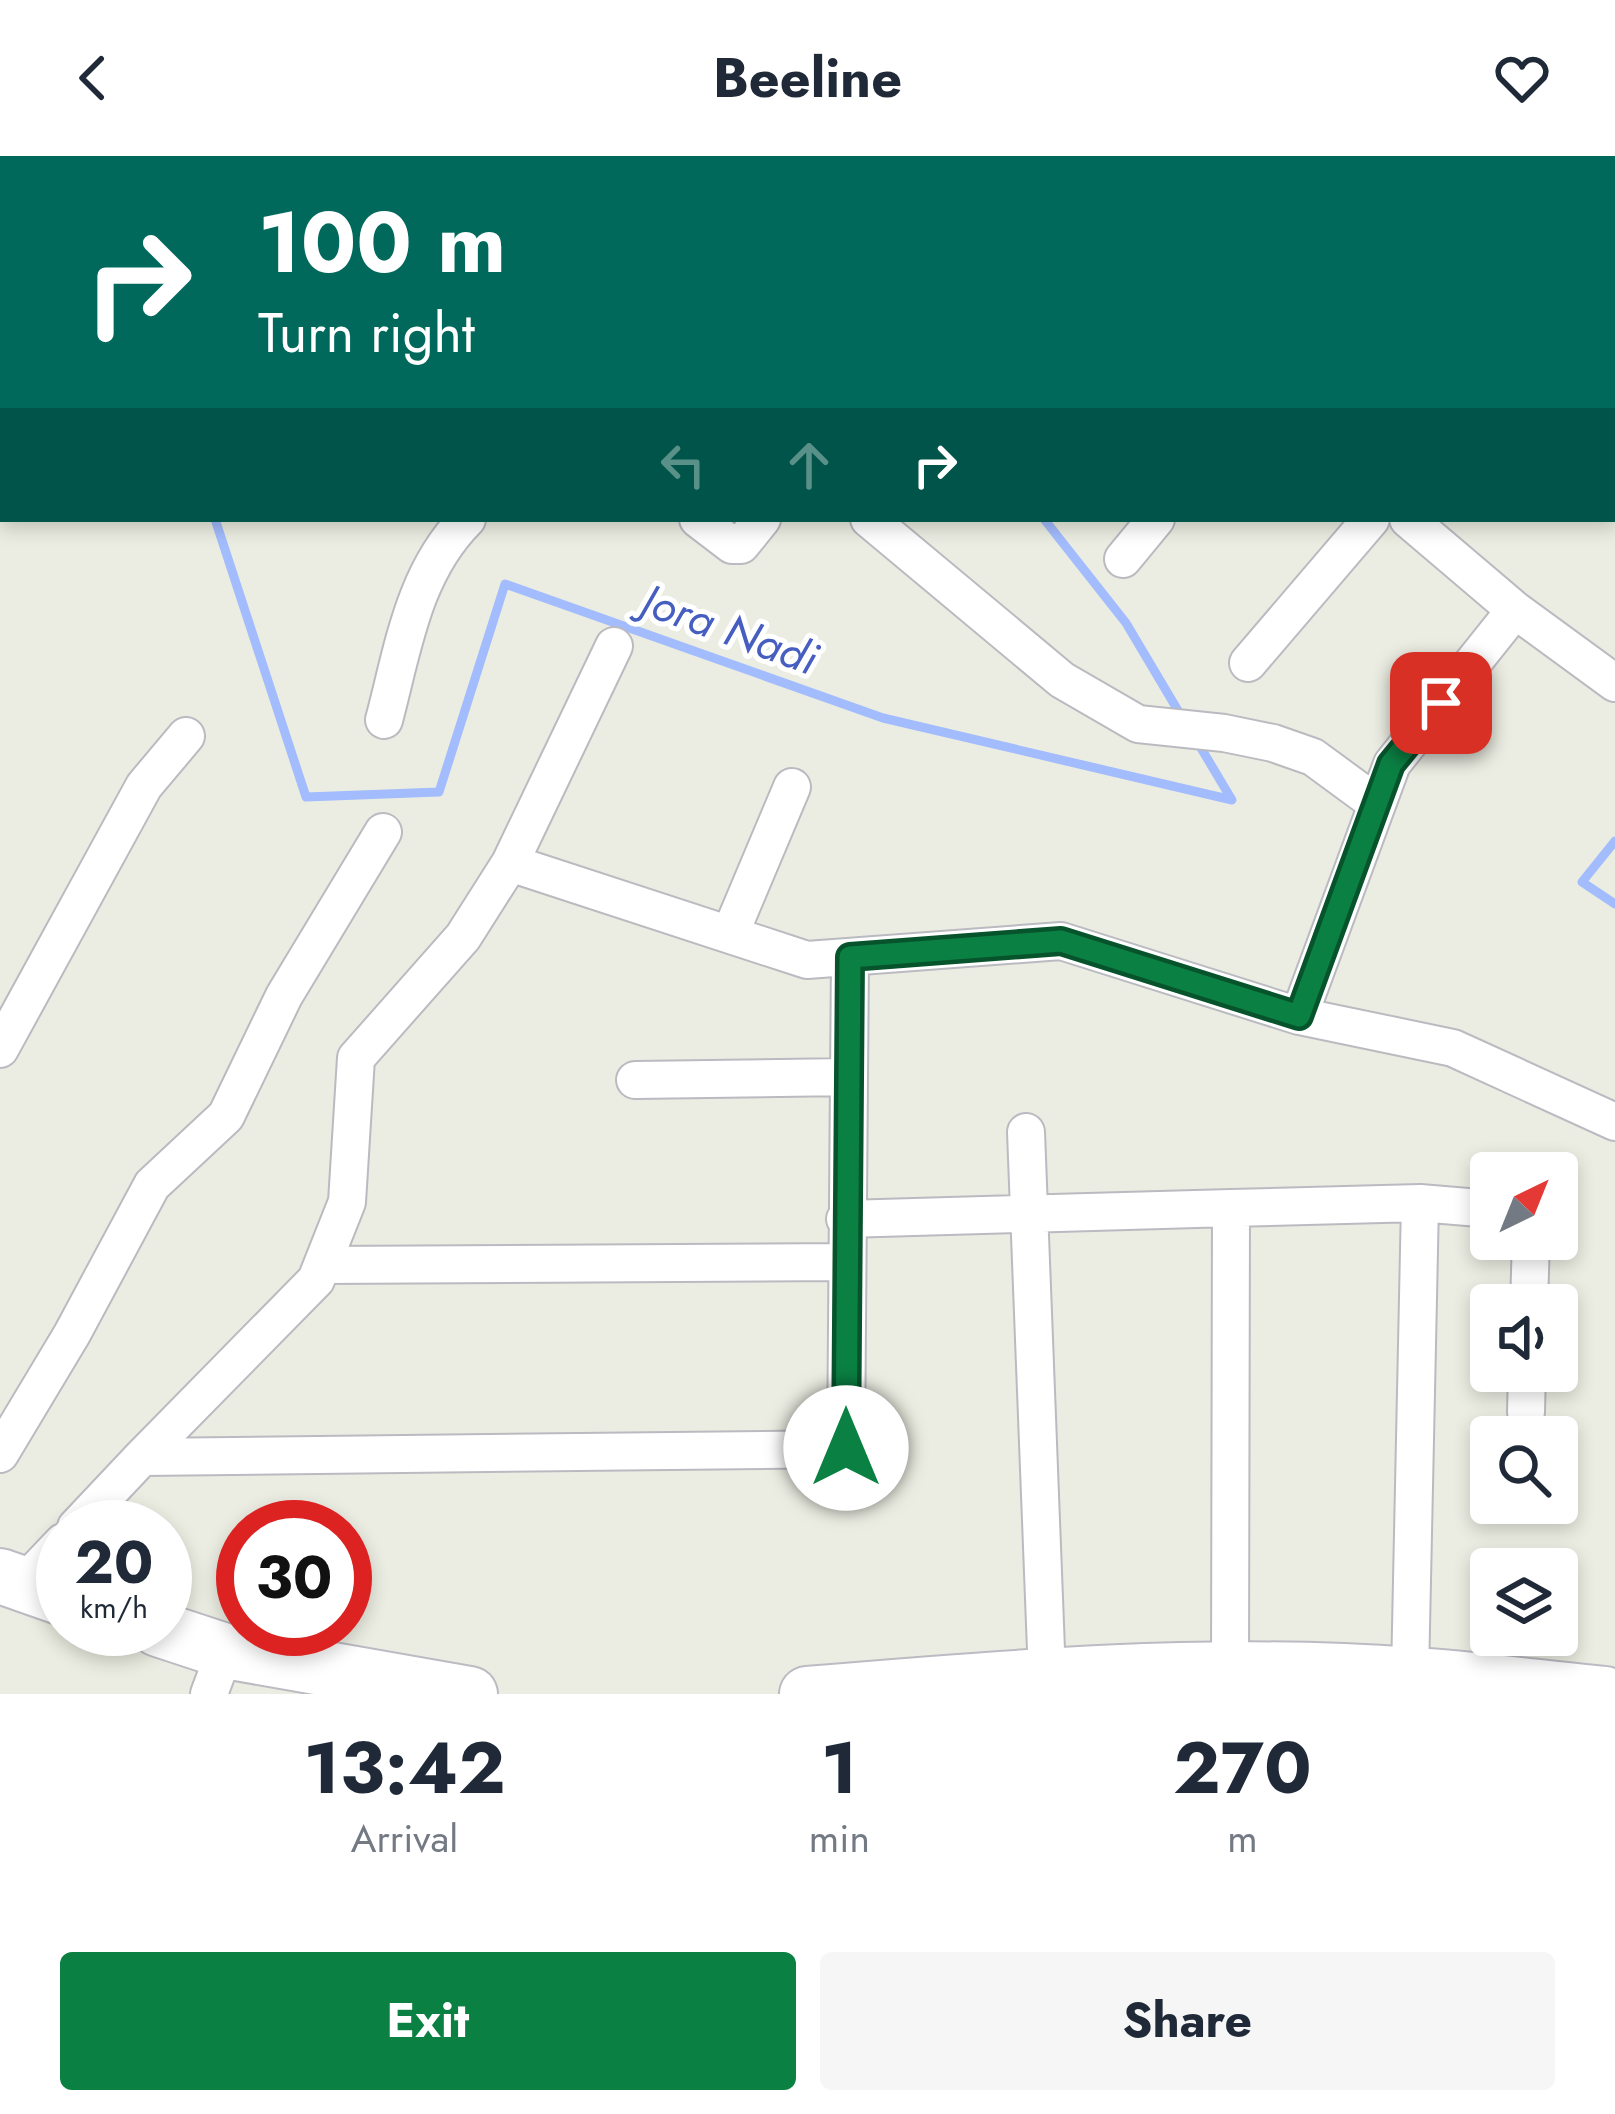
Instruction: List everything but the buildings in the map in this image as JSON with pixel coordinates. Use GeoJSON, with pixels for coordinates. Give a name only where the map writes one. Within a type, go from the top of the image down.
{"type":"FeatureCollection","features":[{"type":"Feature","properties":{"kind":"main road"},"geometry":{"type":"LineString","coordinates":[[192,1654],[217,1672],[470,1694]]}},
{"type":"Feature","properties":{"kind":"main road"},"geometry":{"type":"LineString","coordinates":[[807,1694],[1046,1676],[1126,1684],[1230,1670],[1320,1684],[1410,1675],[1585,1693]]}},
{"type":"Feature","properties":{"kind":"street"},"geometry":{"type":"LineString","coordinates":[[702,522],[732,545],[741,545],[760,522]]}},
{"type":"Feature","properties":{"kind":"street"},"geometry":{"type":"LineString","coordinates":[[873,522],[1062,680],[1138,724],[1273,743],[1313,757],[1377,804]]}},
{"type":"Feature","properties":{"kind":"street"},"geometry":{"type":"LineString","coordinates":[[1123,559],[1154,522]]}},
{"type":"Feature","properties":{"kind":"street"},"geometry":{"type":"LineString","coordinates":[[1248,663],[1368,522]]}},
{"type":"Feature","properties":{"kind":"street"},"geometry":{"type":"LineString","coordinates":[[1412,522],[1515,610],[1615,683]]}},
{"type":"Feature","properties":{"kind":"street"},"geometry":{"type":"LineString","coordinates":[[384,720],[419,587],[450,524]]}},
{"type":"Feature","properties":{"kind":"street"},"geometry":{"type":"LineString","coordinates":[[1299,1016],[1391,764],[1515,610]]}},
{"type":"Feature","properties":{"kind":"street"},"geometry":{"type":"LineString","coordinates":[[101,1500],[316,1280],[346,1202],[356,1058],[464,937],[510,862],[614,646]]}},
{"type":"Feature","properties":{"kind":"street"},"geometry":{"type":"LineString","coordinates":[[0,1049],[144,786],[187,736]]}},
{"type":"Feature","properties":{"kind":"street"},"geometry":{"type":"LineString","coordinates":[[730,934],[792,787]]}},
{"type":"Feature","properties":{"kind":"street"},"geometry":{"type":"LineString","coordinates":[[0,1454],[72,1334],[152,1185],[226,1116],[284,995],[383,832]]}},
{"type":"Feature","properties":{"kind":"street"},"geometry":{"type":"LineString","coordinates":[[510,862],[807,960],[1061,941],[1299,1016],[1453,1048],[1615,1121]]}},
{"type":"Feature","properties":{"kind":"street"},"geometry":{"type":"LineString","coordinates":[[142,1456],[846,1448],[850,957]]}},
{"type":"Feature","properties":{"kind":"street"},"geometry":{"type":"LineString","coordinates":[[635,1080],[848,1077]]}},
{"type":"Feature","properties":{"kind":"street"},"geometry":{"type":"LineString","coordinates":[[1026,1132],[1046,1676]]}},
{"type":"Feature","properties":{"kind":"street"},"geometry":{"type":"LineString","coordinates":[[845,1219],[1420,1203],[1470,1207]]}},
{"type":"Feature","properties":{"kind":"street"},"geometry":{"type":"LineString","coordinates":[[1410,1675],[1420,1203]]}},
{"type":"Feature","properties":{"kind":"street"},"geometry":{"type":"LineString","coordinates":[[1230,1670],[1231,1208]]}},
{"type":"Feature","properties":{"kind":"street"},"geometry":{"type":"LineString","coordinates":[[322,1265],[845,1262]]}},
{"type":"Feature","properties":{"kind":"street"},"geometry":{"type":"LineString","coordinates":[[1526,1392],[1526,1412]]}},
{"type":"Feature","properties":{"kind":"waterway","name":"Jora Nadi"},"geometry":{"type":"LineString","coordinates":[[216,522],[306,797],[439,792],[505,584],[883,718],[1232,800],[1195,738]]}},
{"type":"Feature","properties":{"kind":"waterway","name":"Jora Nadi"},"geometry":{"type":"LineString","coordinates":[[1046,522],[1126,623],[1183,719]]}},
{"type":"Feature","properties":{"kind":"waterway","name":"Jora Nadi"},"geometry":{"type":"LineString","coordinates":[[1615,841],[1582,882],[1615,904]]}},
{"type":"Feature","properties":{"kind":"route"},"geometry":{"type":"LineString","coordinates":[[846,1448],[850,957],[1061,941],[1299,1016],[1391,764],[1441,703]]}}]}
